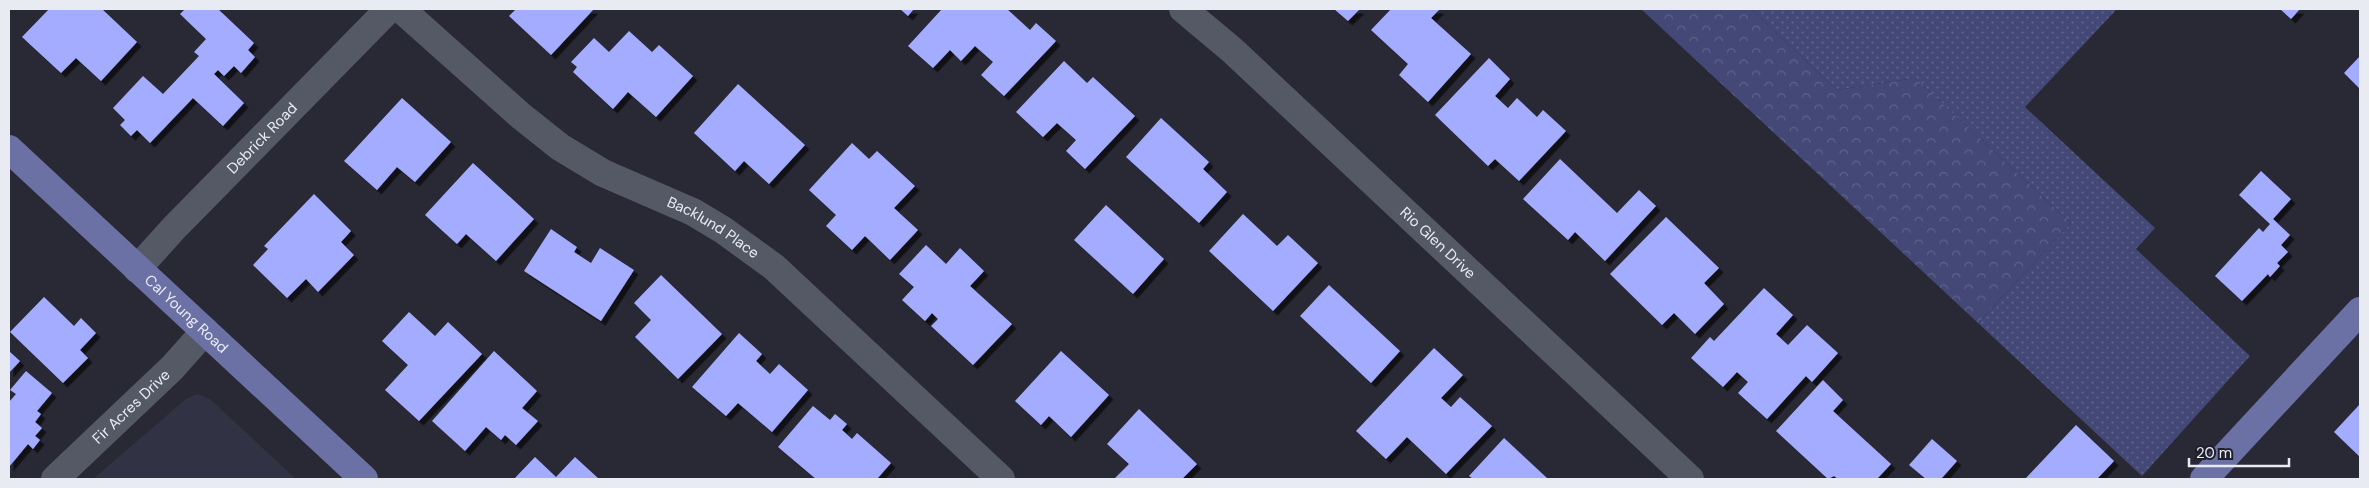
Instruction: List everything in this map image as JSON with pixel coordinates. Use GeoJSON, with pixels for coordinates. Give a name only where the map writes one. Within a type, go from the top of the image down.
{"type":"FeatureCollection","features":[{"type":"Feature","properties":{"kind":"main road","name":"Cal Young Road"},"geometry":{"type":"LineString","coordinates":[[9,149],[364,479]]}},
{"type":"Feature","properties":{"kind":"main road"},"geometry":{"type":"LineString","coordinates":[[2204,479],[2360,311]]}},
{"type":"Feature","properties":{"kind":"street","name":"Debrick Road"},"geometry":{"type":"LineString","coordinates":[[137,269],[173,229],[389,9]]}},
{"type":"Feature","properties":{"kind":"street","name":"Backlund Place"},"geometry":{"type":"LineString","coordinates":[[401,9],[521,116],[560,147],[603,173],[693,212],[723,230],[774,267],[1000,479]]}},
{"type":"Feature","properties":{"kind":"street","name":"Rio Glen Drive"},"geometry":{"type":"LineString","coordinates":[[1184,9],[1232,50],[1690,479]]}},
{"type":"Feature","properties":{"kind":"street","name":"Fir Acres Drive"},"geometry":{"type":"LineString","coordinates":[[55,479],[172,368],[205,331]]}},
{"type":"Feature","properties":{"kind":"shaded area"},"geometry":{"type":"Polygon","coordinates":[[[197,394],[210,399],[296,479],[93,479],[186,399],[197,394]]]}},
{"type":"Feature","properties":{"kind":"green space"},"geometry":{"type":"Polygon","coordinates":[[[1641,9],[1751,9],[1837,90],[1915,78],[2071,223],[1978,323],[1641,9]]]}},
{"type":"Feature","properties":{"kind":"green space"},"geometry":{"type":"Polygon","coordinates":[[[1751,9],[2117,9],[2025,107],[2155,228],[2136,249],[2250,356],[2142,476],[1978,323],[2071,223],[1915,78],[1837,90],[1751,9]]]}},
{"type":"Feature","properties":{"kind":"building"},"geometry":{"type":"Polygon","coordinates":[[[49,9],[102,9],[137,42],[101,81],[76,58],[61,73],[22,37],[49,9]]]}},
{"type":"Feature","properties":{"kind":"building"},"geometry":{"type":"Polygon","coordinates":[[[185,9],[218,9],[254,43],[248,50],[255,57],[241,73],[234,66],[224,76],[218,70],[214,74],[244,103],[223,126],[193,98],[150,143],[137,130],[131,136],[120,125],[125,120],[113,108],[143,76],[163,94],[199,56],[194,52],[206,39],[180,14],[185,9]]]}},
{"type":"Feature","properties":{"kind":"building"},"geometry":{"type":"Polygon","coordinates":[[[516,9],[594,9],[551,55],[509,16],[516,9]]]}},
{"type":"Feature","properties":{"kind":"building"},"geometry":{"type":"Polygon","coordinates":[[[900,9],[914,9],[908,16],[900,9]]]}},
{"type":"Feature","properties":{"kind":"building"},"geometry":{"type":"Polygon","coordinates":[[[942,9],[1007,9],[1030,30],[1036,23],[1056,41],[1004,96],[981,75],[993,62],[975,46],[961,61],[950,50],[933,68],[908,46],[942,9]]]}},
{"type":"Feature","properties":{"kind":"building"},"geometry":{"type":"Polygon","coordinates":[[[1334,9],[1360,9],[1348,21],[1334,9]]]}},
{"type":"Feature","properties":{"kind":"building"},"geometry":{"type":"Polygon","coordinates":[[[1391,9],[1440,9],[1431,18],[1471,54],[1428,102],[1399,75],[1408,64],[1371,30],[1391,9]]]}},
{"type":"Feature","properties":{"kind":"building"},"geometry":{"type":"Polygon","coordinates":[[[2280,9],[2300,9],[2291,19],[2280,9]]]}},
{"type":"Feature","properties":{"kind":"building"},"geometry":{"type":"Polygon","coordinates":[[[629,31],[652,52],[659,45],[693,76],[656,117],[628,92],[613,109],[573,72],[577,67],[571,62],[594,38],[609,52],[629,31]]]}},
{"type":"Feature","properties":{"kind":"building"},"geometry":{"type":"Polygon","coordinates":[[[2360,56],[2360,89],[2344,73],[2360,56]]]}},
{"type":"Feature","properties":{"kind":"building"},"geometry":{"type":"Polygon","coordinates":[[[1489,58],[1510,79],[1495,96],[1508,108],[1517,98],[1537,117],[1543,110],[1566,131],[1519,181],[1495,159],[1488,166],[1435,115],[1489,58]]]}},
{"type":"Feature","properties":{"kind":"building"},"geometry":{"type":"Polygon","coordinates":[[[1064,61],[1087,83],[1093,77],[1135,116],[1085,169],[1066,151],[1076,140],[1057,123],[1043,137],[1016,112],[1064,61]]]}},
{"type":"Feature","properties":{"kind":"building"},"geometry":{"type":"Polygon","coordinates":[[[738,84],[805,145],[769,184],[744,161],[735,171],[694,133],[738,84]]]}},
{"type":"Feature","properties":{"kind":"building"},"geometry":{"type":"Polygon","coordinates":[[[402,98],[451,142],[415,182],[397,167],[377,190],[344,161],[402,98]]]}},
{"type":"Feature","properties":{"kind":"building"},"geometry":{"type":"Polygon","coordinates":[[[1161,118],[1209,162],[1203,169],[1227,192],[1199,223],[1126,157],[1161,118]]]}},
{"type":"Feature","properties":{"kind":"building"},"geometry":{"type":"Polygon","coordinates":[[[852,143],[869,159],[877,151],[915,186],[894,208],[918,230],[890,260],[865,236],[852,250],[826,226],[836,215],[809,190],[852,143]]]}},
{"type":"Feature","properties":{"kind":"building"},"geometry":{"type":"Polygon","coordinates":[[[1560,159],[1617,213],[1639,190],[1656,206],[1605,261],[1575,232],[1568,240],[1523,199],[1560,159]]]}},
{"type":"Feature","properties":{"kind":"building"},"geometry":{"type":"Polygon","coordinates":[[[473,163],[534,219],[496,261],[466,234],[457,244],[425,215],[473,163]]]}},
{"type":"Feature","properties":{"kind":"building"},"geometry":{"type":"Polygon","coordinates":[[[2261,171],[2291,199],[2273,219],[2290,235],[2281,245],[2288,252],[2277,263],[2280,266],[2270,277],[2268,274],[2242,301],[2215,276],[2259,228],[2263,232],[2270,224],[2239,195],[2261,171]]]}},
{"type":"Feature","properties":{"kind":"building"},"geometry":{"type":"Polygon","coordinates":[[[314,194],[351,231],[341,242],[354,255],[318,292],[306,279],[287,298],[253,265],[268,249],[264,246],[314,194]]]}},
{"type":"Feature","properties":{"kind":"building"},"geometry":{"type":"Polygon","coordinates":[[[1106,205],[1164,259],[1133,294],[1074,240],[1106,205]]]}},
{"type":"Feature","properties":{"kind":"building"},"geometry":{"type":"Polygon","coordinates":[[[1243,214],[1277,246],[1288,235],[1318,263],[1273,311],[1209,251],[1243,214]]]}},
{"type":"Feature","properties":{"kind":"building"},"geometry":{"type":"Polygon","coordinates":[[[1666,217],[1719,268],[1704,283],[1724,304],[1695,334],[1674,313],[1662,325],[1610,274],[1666,217]]]}},
{"type":"Feature","properties":{"kind":"building"},"geometry":{"type":"Polygon","coordinates":[[[551,229],[577,247],[574,252],[591,263],[600,248],[634,270],[601,321],[524,271],[551,229]]]}},
{"type":"Feature","properties":{"kind":"building"},"geometry":{"type":"Polygon","coordinates":[[[926,245],[946,264],[960,248],[984,271],[970,286],[1012,324],[973,365],[931,326],[938,319],[932,313],[925,321],[902,300],[914,287],[899,274],[926,245]]]}},
{"type":"Feature","properties":{"kind":"building"},"geometry":{"type":"Polygon","coordinates":[[[661,275],[722,334],[678,379],[635,337],[651,320],[634,303],[661,275]]]}},
{"type":"Feature","properties":{"kind":"building"},"geometry":{"type":"Polygon","coordinates":[[[1329,285],[1400,351],[1371,383],[1300,316],[1329,285]]]}},
{"type":"Feature","properties":{"kind":"building"},"geometry":{"type":"Polygon","coordinates":[[[1764,288],[1793,315],[1776,334],[1788,345],[1807,325],[1838,353],[1812,382],[1806,376],[1767,419],[1738,393],[1748,382],[1737,372],[1723,387],[1691,358],[1710,337],[1714,341],[1764,288]]]}},
{"type":"Feature","properties":{"kind":"building"},"geometry":{"type":"Polygon","coordinates":[[[44,297],[74,326],[81,318],[96,333],[80,350],[88,358],[63,383],[10,332],[44,297]]]}},
{"type":"Feature","properties":{"kind":"building"},"geometry":{"type":"Polygon","coordinates":[[[409,312],[435,336],[448,322],[482,354],[419,421],[385,390],[408,365],[382,341],[409,312]]]}},
{"type":"Feature","properties":{"kind":"building"},"geometry":{"type":"Polygon","coordinates":[[[739,333],[762,354],[756,361],[770,374],[779,364],[808,390],[772,432],[738,403],[726,416],[692,387],[739,333]]]}},
{"type":"Feature","properties":{"kind":"building"},"geometry":{"type":"Polygon","coordinates":[[[1434,348],[1463,375],[1441,398],[1451,407],[1460,397],[1492,426],[1446,474],[1407,437],[1386,459],[1356,431],[1434,348]]]}},
{"type":"Feature","properties":{"kind":"building"},"geometry":{"type":"Polygon","coordinates":[[[9,351],[20,361],[9,373],[9,351]]]}},
{"type":"Feature","properties":{"kind":"building"},"geometry":{"type":"Polygon","coordinates":[[[494,351],[537,391],[522,408],[538,421],[516,445],[505,435],[501,440],[486,427],[465,451],[432,421],[494,351]]]}},
{"type":"Feature","properties":{"kind":"building"},"geometry":{"type":"Polygon","coordinates":[[[1061,351],[1109,395],[1071,437],[1049,416],[1041,425],[1015,401],[1061,351]]]}},
{"type":"Feature","properties":{"kind":"building"},"geometry":{"type":"Polygon","coordinates":[[[26,371],[52,393],[37,411],[41,414],[35,422],[42,428],[35,436],[40,440],[33,449],[28,444],[9,467],[9,402],[16,394],[10,390],[26,371]]]}},
{"type":"Feature","properties":{"kind":"building"},"geometry":{"type":"Polygon","coordinates":[[[1823,380],[1843,400],[1833,411],[1891,464],[1877,479],[1838,479],[1834,476],[1828,479],[1776,431],[1823,380]]]}},
{"type":"Feature","properties":{"kind":"building"},"geometry":{"type":"Polygon","coordinates":[[[2360,404],[2360,457],[2334,432],[2360,404]]]}},
{"type":"Feature","properties":{"kind":"building"},"geometry":{"type":"Polygon","coordinates":[[[813,406],[830,420],[835,414],[847,424],[842,430],[852,439],[857,433],[891,463],[877,479],[816,479],[778,447],[813,406]]]}},
{"type":"Feature","properties":{"kind":"building"},"geometry":{"type":"Polygon","coordinates":[[[1139,409],[1197,464],[1182,479],[1115,478],[1129,464],[1107,444],[1139,409]]]}},
{"type":"Feature","properties":{"kind":"building"},"geometry":{"type":"Polygon","coordinates":[[[2076,425],[2114,461],[2097,479],[2025,479],[2076,425]]]}},
{"type":"Feature","properties":{"kind":"building"},"geometry":{"type":"Polygon","coordinates":[[[1504,438],[1548,479],[1473,479],[1469,476],[1504,438]]]}},
{"type":"Feature","properties":{"kind":"building"},"geometry":{"type":"Polygon","coordinates":[[[1932,439],[1957,461],[1941,479],[1926,479],[1909,465],[1932,439]]]}},
{"type":"Feature","properties":{"kind":"building"},"geometry":{"type":"Polygon","coordinates":[[[535,457],[556,477],[575,457],[599,479],[514,479],[535,457]]]}}]}
